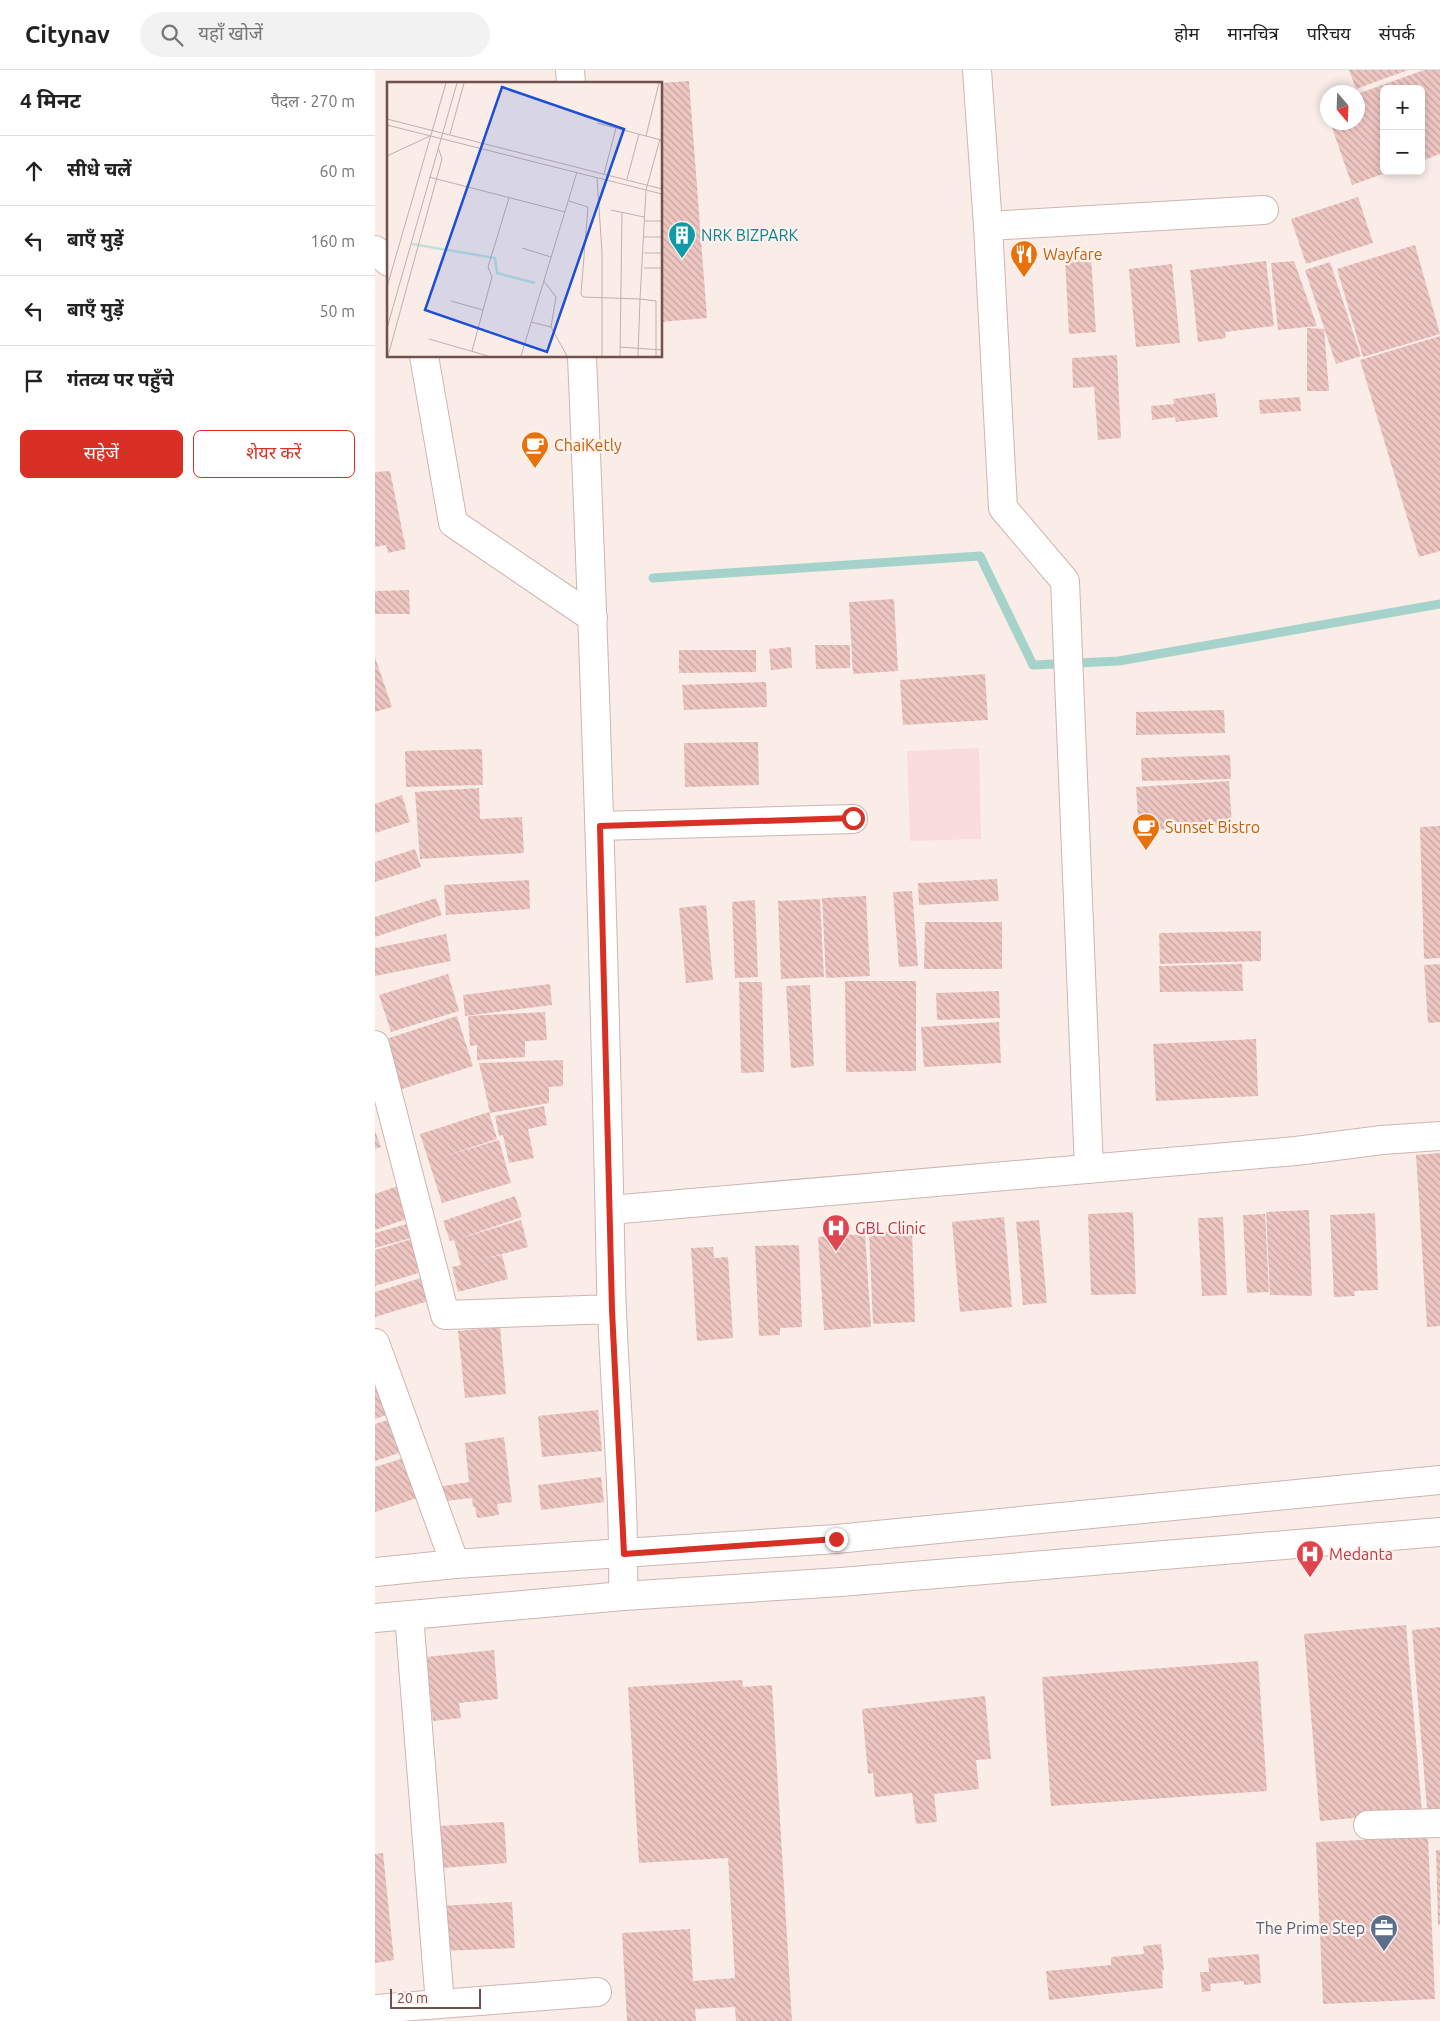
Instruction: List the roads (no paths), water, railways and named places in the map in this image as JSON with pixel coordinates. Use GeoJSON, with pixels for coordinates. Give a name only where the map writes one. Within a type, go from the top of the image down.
{"type":"FeatureCollection","features":[{"type":"Feature","properties":{"kind":"street"},"geometry":{"type":"LineString","coordinates":[[977,70],[988,226],[1003,508],[1065,581],[1089,1168]]}},
{"type":"Feature","properties":{"kind":"street"},"geometry":{"type":"LineString","coordinates":[[988,226],[1264,210]]}},
{"type":"Feature","properties":{"kind":"street"},"geometry":{"type":"LineString","coordinates":[[375,250],[387,260]]}},
{"type":"Feature","properties":{"kind":"street"},"geometry":{"type":"LineString","coordinates":[[425,358],[453,523],[593,618]]}},
{"type":"Feature","properties":{"kind":"street"},"geometry":{"type":"LineString","coordinates":[[582,358],[600,826],[612,1310],[624,1554],[623,1596]]}},
{"type":"Feature","properties":{"kind":"street"},"geometry":{"type":"LineString","coordinates":[[600,826],[853,818]]}},
{"type":"Feature","properties":{"kind":"street"},"geometry":{"type":"LineString","coordinates":[[375,1045],[445,1315],[612,1310]]}},
{"type":"Feature","properties":{"kind":"street"},"geometry":{"type":"LineString","coordinates":[[610,1210],[1296,1151],[1382,1140],[1440,1136]]}},
{"type":"Feature","properties":{"kind":"street"},"geometry":{"type":"LineString","coordinates":[[375,1343],[455,1564]]}},
{"type":"Feature","properties":{"kind":"street"},"geometry":{"type":"LineString","coordinates":[[375,1572],[455,1564],[846,1538],[1440,1480]]}},
{"type":"Feature","properties":{"kind":"street"},"geometry":{"type":"LineString","coordinates":[[375,1618],[623,1596],[841,1582],[1440,1532]]}},
{"type":"Feature","properties":{"kind":"street"},"geometry":{"type":"LineString","coordinates":[[409,1614],[440,2004]]}},
{"type":"Feature","properties":{"kind":"street"},"geometry":{"type":"LineString","coordinates":[[1368,1825],[1440,1823]]}},
{"type":"Feature","properties":{"kind":"street"},"geometry":{"type":"LineString","coordinates":[[375,2010],[597,1992]]}},
{"type":"Feature","properties":{"kind":"waterway"},"geometry":{"type":"LineString","coordinates":[[653,578],[980,556],[1033,665],[1119,661],[1440,604]]}},
{"type":"Feature","properties":{"kind":"place","name":"NRK BIZPARK"},"geometry":{"type":"Point","coordinates":[682,259]}},
{"type":"Feature","properties":{"kind":"place","name":"Wayfare"},"geometry":{"type":"Point","coordinates":[1024,278]}},
{"type":"Feature","properties":{"kind":"place","name":"ChaiKetly"},"geometry":{"type":"Point","coordinates":[535,469]}},
{"type":"Feature","properties":{"kind":"place","name":"Sunset Bistro"},"geometry":{"type":"Point","coordinates":[1146,851]}},
{"type":"Feature","properties":{"kind":"place","name":"GBL Clinic"},"geometry":{"type":"Point","coordinates":[836,1252]}},
{"type":"Feature","properties":{"kind":"place","name":"Medanta"},"geometry":{"type":"Point","coordinates":[1310,1578]}},
{"type":"Feature","properties":{"kind":"place","name":"The Prime Step"},"geometry":{"type":"Point","coordinates":[1384,1952]}}]}
